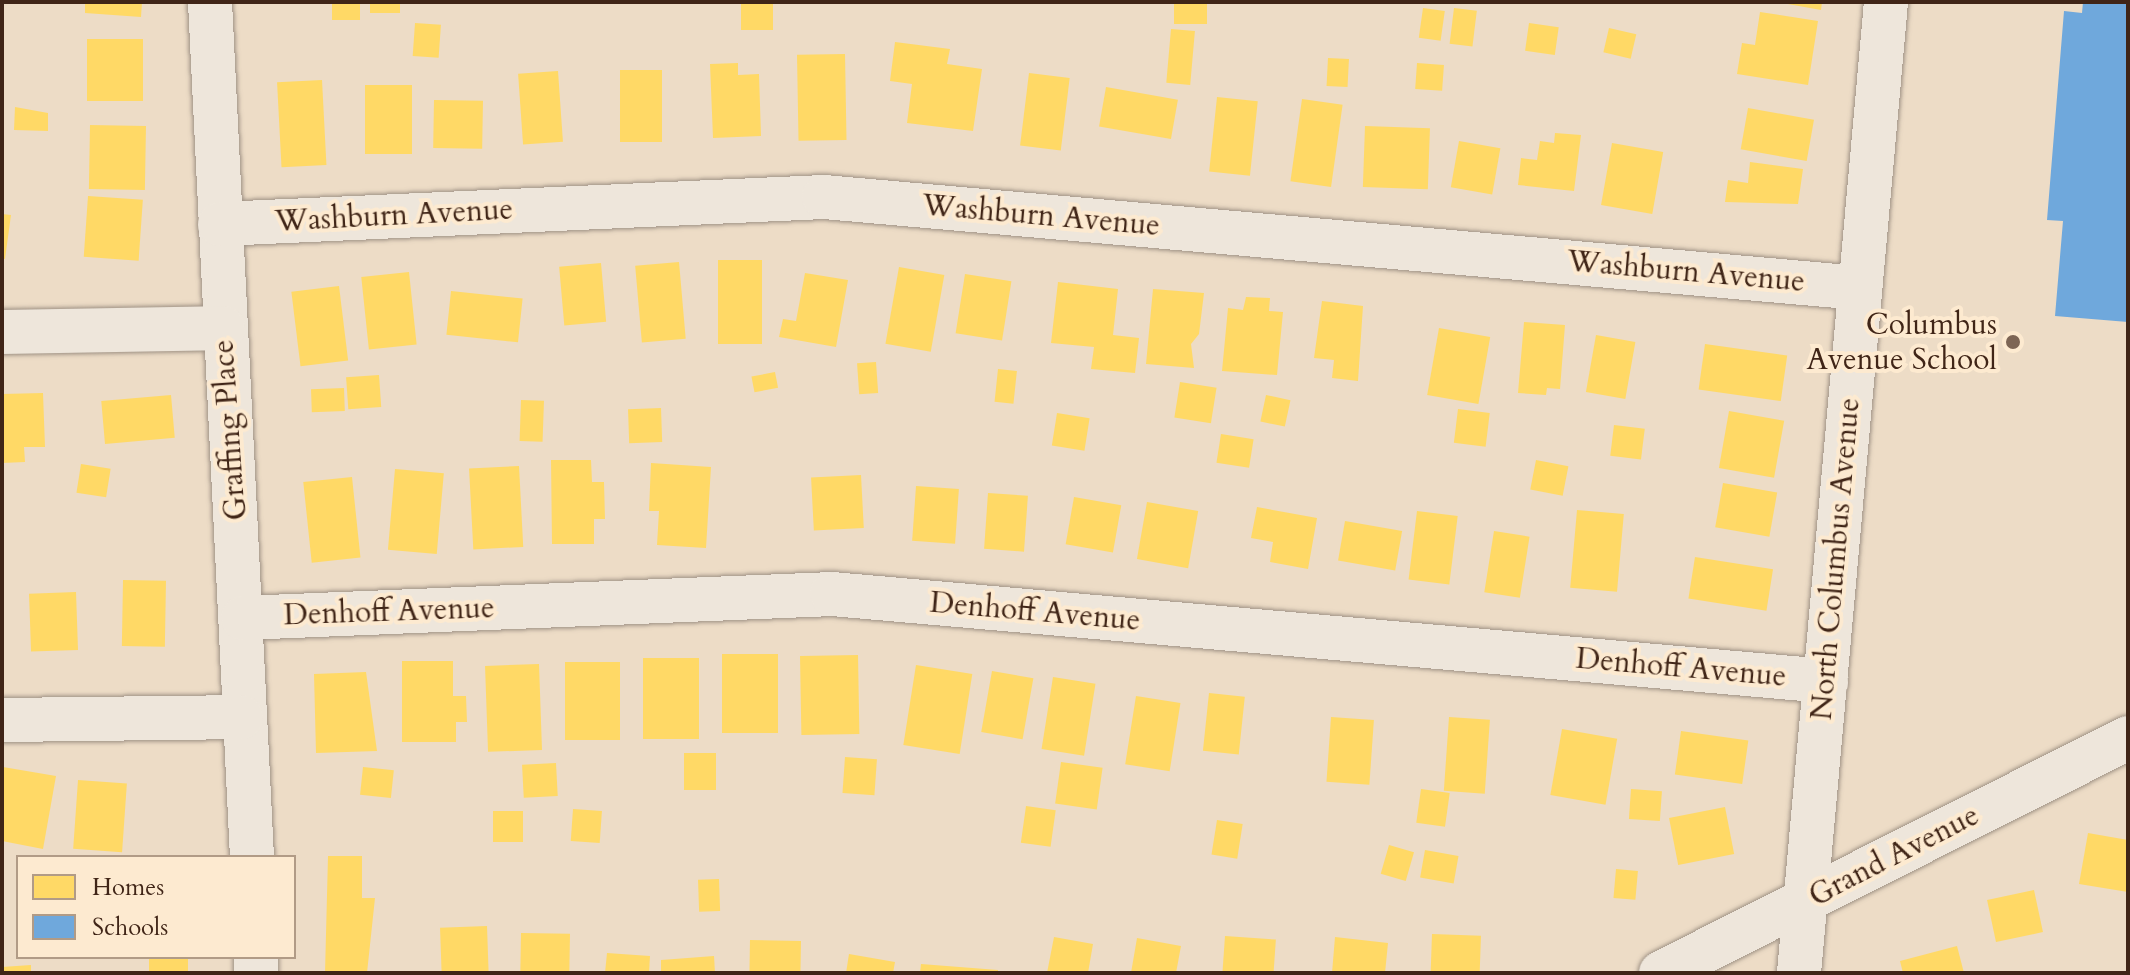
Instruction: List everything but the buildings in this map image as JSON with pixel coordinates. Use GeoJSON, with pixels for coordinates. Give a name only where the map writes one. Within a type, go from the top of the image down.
{"type":"FeatureCollection","features":[{"type":"Feature","properties":{"kind":"street","name":"Graffing Place"},"geometry":{"type":"LineString","coordinates":[[210,2],[223,328],[243,618],[241,717],[252,855]]}},
{"type":"Feature","properties":{"kind":"street","name":"North Columbus Avenue"},"geometry":{"type":"LineString","coordinates":[[1799,973],[1886,2]]}},
{"type":"Feature","properties":{"kind":"street","name":"Washburn Avenue"},"geometry":{"type":"LineString","coordinates":[[220,224],[824,197],[1860,288]]}},
{"type":"Feature","properties":{"kind":"street"},"geometry":{"type":"LineString","coordinates":[[2,332],[223,328]]}},
{"type":"Feature","properties":{"kind":"street","name":"Denhoff Avenue"},"geometry":{"type":"LineString","coordinates":[[243,618],[832,594],[1826,681]]}},
{"type":"Feature","properties":{"kind":"street"},"geometry":{"type":"LineString","coordinates":[[2,720],[241,717]]}},
{"type":"Feature","properties":{"kind":"street","name":"Grand Avenue"},"geometry":{"type":"LineString","coordinates":[[1661,973],[2128,738]]}},
{"type":"Feature","properties":{"kind":"place","name":"Columbus Avenue School"},"geometry":{"type":"Point","coordinates":[2013,342]}}]}
